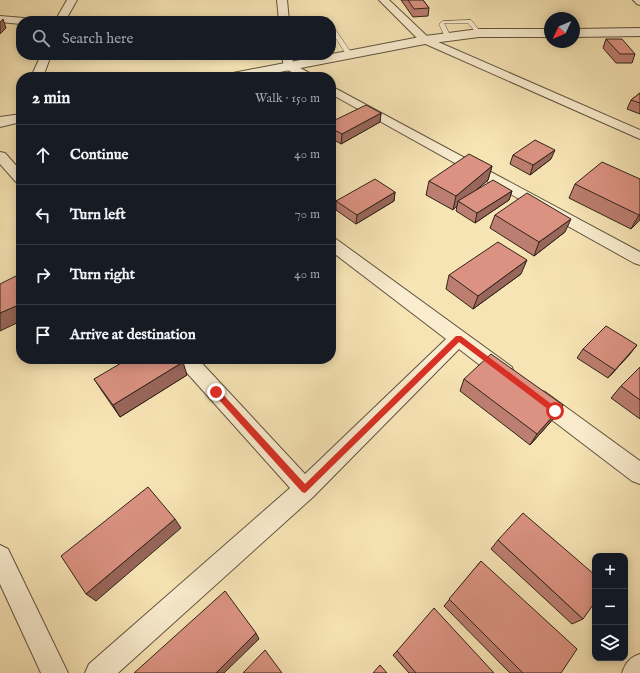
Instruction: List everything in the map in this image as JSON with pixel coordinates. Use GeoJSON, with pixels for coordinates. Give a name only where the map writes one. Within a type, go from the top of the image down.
{"type":"FeatureCollection","features":[{"type":"Feature","properties":{"kind":"street"},"geometry":{"type":"LineString","coordinates":[[63,16],[72,0]]}},
{"type":"Feature","properties":{"kind":"street"},"geometry":{"type":"LineString","coordinates":[[282,0],[284,16]]}},
{"type":"Feature","properties":{"kind":"street"},"geometry":{"type":"LineString","coordinates":[[384,0],[425,40],[640,135]]}},
{"type":"Feature","properties":{"kind":"street"},"geometry":{"type":"LineString","coordinates":[[0,19],[16,20]]}},
{"type":"Feature","properties":{"kind":"street"},"geometry":{"type":"LineString","coordinates":[[580,33],[640,32]]}},
{"type":"Feature","properties":{"kind":"street"},"geometry":{"type":"LineString","coordinates":[[336,55],[425,40],[479,33],[544,33]]}},
{"type":"Feature","properties":{"kind":"street"},"geometry":{"type":"LineString","coordinates":[[39,72],[44,60]]}},
{"type":"Feature","properties":{"kind":"street"},"geometry":{"type":"LineString","coordinates":[[249,72],[288,60],[303,72]]}},
{"type":"Feature","properties":{"kind":"street"},"geometry":{"type":"LineString","coordinates":[[336,92],[640,259]]}},
{"type":"Feature","properties":{"kind":"street"},"geometry":{"type":"LineString","coordinates":[[0,122],[16,119]]}},
{"type":"Feature","properties":{"kind":"street"},"geometry":{"type":"LineString","coordinates":[[0,156],[16,174]]}},
{"type":"Feature","properties":{"kind":"street"},"geometry":{"type":"LineString","coordinates":[[336,247],[640,474]]}},
{"type":"Feature","properties":{"kind":"street"},"geometry":{"type":"LineString","coordinates":[[98,673],[305,489],[459,338]]}},
{"type":"Feature","properties":{"kind":"street"},"geometry":{"type":"LineString","coordinates":[[191,364],[305,489]]}},
{"type":"Feature","properties":{"kind":"street"},"geometry":{"type":"LineString","coordinates":[[0,557],[55,673]]}},
{"type":"Feature","properties":{"kind":"street"},"geometry":{"type":"LineString","coordinates":[[635,673],[640,667]]}},
{"type":"Feature","properties":{"kind":"lane"},"geometry":{"type":"LineString","coordinates":[[336,34],[349,54]]}},
{"type":"Feature","properties":{"kind":"building"},"geometry":{"type":"Polygon","coordinates":[[[408,0],[423,0],[429,8],[414,9],[408,0]]]}},
{"type":"Feature","properties":{"kind":"building"},"geometry":{"type":"Polygon","coordinates":[[[606,39],[622,39],[635,54],[620,54],[606,39]]]}},
{"type":"Feature","properties":{"kind":"building"},"geometry":{"type":"Polygon","coordinates":[[[640,93],[640,103],[631,100],[640,93]]]}},
{"type":"Feature","properties":{"kind":"building"},"geometry":{"type":"Polygon","coordinates":[[[366,105],[381,113],[342,134],[336,131],[336,120],[366,105]]]}},
{"type":"Feature","properties":{"kind":"building"},"geometry":{"type":"Polygon","coordinates":[[[535,140],[555,150],[533,165],[513,155],[535,140]]]}},
{"type":"Feature","properties":{"kind":"building"},"geometry":{"type":"Polygon","coordinates":[[[469,154],[492,166],[456,196],[429,181],[469,154]]]}},
{"type":"Feature","properties":{"kind":"building"},"geometry":{"type":"Polygon","coordinates":[[[602,162],[640,179],[639,215],[575,184],[602,162]]]}},
{"type":"Feature","properties":{"kind":"building"},"geometry":{"type":"Polygon","coordinates":[[[375,179],[395,192],[357,215],[336,201],[375,179]]]}},
{"type":"Feature","properties":{"kind":"building"},"geometry":{"type":"Polygon","coordinates":[[[493,180],[512,191],[477,213],[458,201],[493,180]]]}},
{"type":"Feature","properties":{"kind":"building"},"geometry":{"type":"Polygon","coordinates":[[[527,193],[571,219],[539,242],[495,215],[527,193]]]}},
{"type":"Feature","properties":{"kind":"building"},"geometry":{"type":"Polygon","coordinates":[[[498,242],[527,260],[478,296],[449,275],[498,242]]]}},
{"type":"Feature","properties":{"kind":"building"},"geometry":{"type":"Polygon","coordinates":[[[16,276],[16,306],[0,313],[0,284],[16,276]]]}},
{"type":"Feature","properties":{"kind":"building"},"geometry":{"type":"Polygon","coordinates":[[[606,326],[637,345],[615,370],[583,349],[606,326]]]}},
{"type":"Feature","properties":{"kind":"building"},"geometry":{"type":"Polygon","coordinates":[[[491,354],[563,405],[537,434],[464,379],[491,354]]]}},
{"type":"Feature","properties":{"kind":"building"},"geometry":{"type":"Polygon","coordinates":[[[120,364],[180,364],[113,405],[94,379],[120,364]]]}},
{"type":"Feature","properties":{"kind":"building"},"geometry":{"type":"Polygon","coordinates":[[[640,367],[640,400],[621,386],[640,367]]]}},
{"type":"Feature","properties":{"kind":"building"},"geometry":{"type":"Polygon","coordinates":[[[148,487],[175,519],[86,594],[61,556],[148,487]]]}},
{"type":"Feature","properties":{"kind":"building"},"geometry":{"type":"Polygon","coordinates":[[[523,513],[592,572],[592,606],[583,619],[498,540],[523,513]]]}},
{"type":"Feature","properties":{"kind":"building"},"geometry":{"type":"Polygon","coordinates":[[[481,561],[577,649],[561,673],[523,673],[449,599],[481,561]]]}},
{"type":"Feature","properties":{"kind":"building"},"geometry":{"type":"Polygon","coordinates":[[[225,591],[256,633],[216,673],[134,673],[225,591]]]}},
{"type":"Feature","properties":{"kind":"building"},"geometry":{"type":"Polygon","coordinates":[[[434,608],[494,673],[416,673],[397,651],[434,608]]]}},
{"type":"Feature","properties":{"kind":"building"},"geometry":{"type":"Polygon","coordinates":[[[265,650],[282,673],[243,673],[265,650]]]}},
{"type":"Feature","properties":{"kind":"building"},"geometry":{"type":"Polygon","coordinates":[[[380,665],[387,673],[373,673],[380,665]]]}},
{"type":"Feature","properties":{"kind":"route"},"geometry":{"type":"LineString","coordinates":[[216,392],[305,489],[459,338],[555,411]]}}]}
